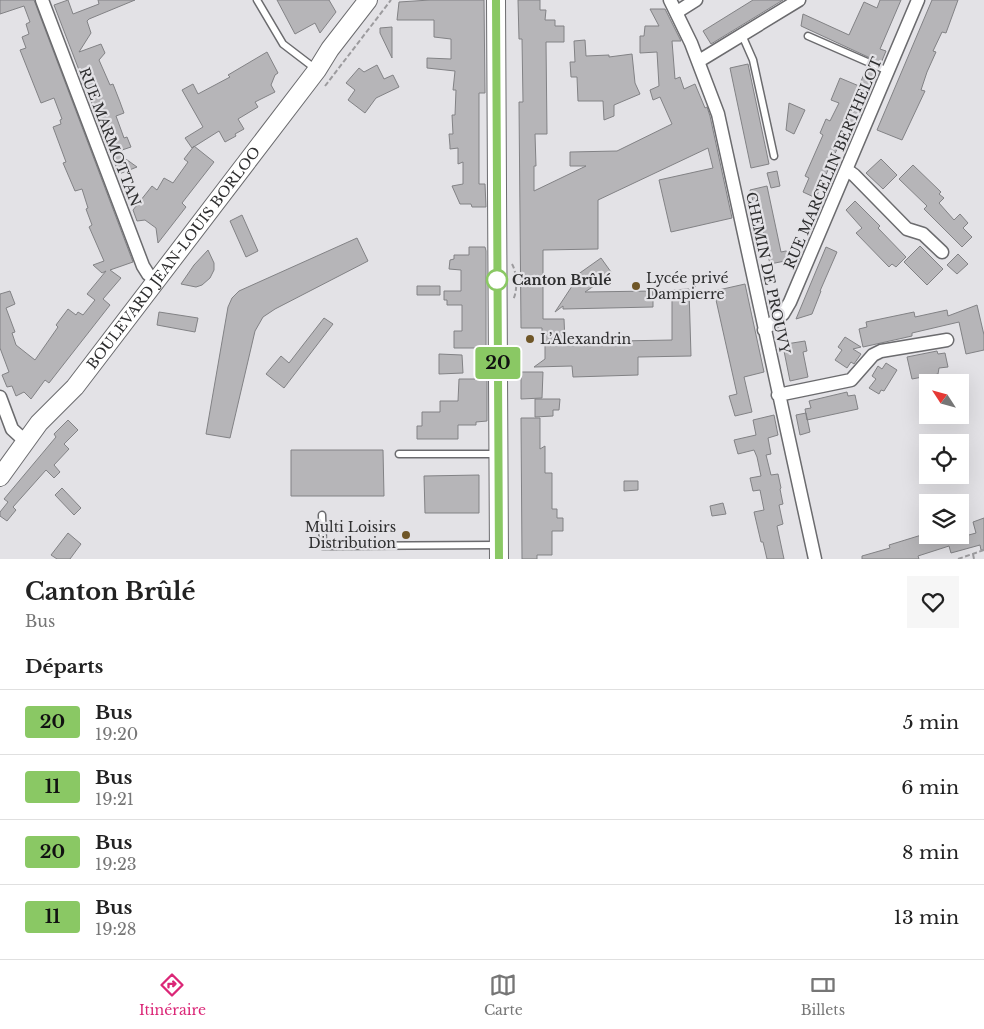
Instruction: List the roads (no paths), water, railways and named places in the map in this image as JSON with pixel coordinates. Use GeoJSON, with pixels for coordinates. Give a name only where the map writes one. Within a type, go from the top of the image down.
{"type":"FeatureCollection","features":[{"type":"Feature","properties":{"kind":"main road","name":"BOULEVARD JEAN-LOUIS BORLOO"},"geometry":{"type":"LineString","coordinates":[[0,477],[39,423],[75,387],[317,70],[330,49],[368,0]]}},
{"type":"Feature","properties":{"kind":"main road","name":"BOULEVARD JEAN-LOUIS BORLOO"},"geometry":{"type":"LineString","coordinates":[[317,70],[339,50],[377,0]]}},
{"type":"Feature","properties":{"kind":"main road"},"geometry":{"type":"LineString","coordinates":[[496,0],[498,454],[502,554]]}},
{"type":"Feature","properties":{"kind":"main road"},"geometry":{"type":"LineString","coordinates":[[502,554],[505,0]]}},
{"type":"Feature","properties":{"kind":"main road","name":"BOULEVARD JEAN-LOUIS BORLOO"},"geometry":{"type":"LineString","coordinates":[[0,461],[25,441]]}},
{"type":"Feature","properties":{"kind":"street","name":"RUE MARMOTTAN"},"geometry":{"type":"LineString","coordinates":[[42,0],[144,266],[150,276],[156,281]]}},
{"type":"Feature","properties":{"kind":"street"},"geometry":{"type":"LineString","coordinates":[[674,6],[696,0]]}},
{"type":"Feature","properties":{"kind":"street"},"geometry":{"type":"LineString","coordinates":[[699,61],[799,0]]}},
{"type":"Feature","properties":{"kind":"street","name":"RUE MARCELIN BERTHELOT"},"geometry":{"type":"LineString","coordinates":[[764,330],[782,314],[790,302],[918,0]]}},
{"type":"Feature","properties":{"kind":"street","name":"CHEMIN DE PROUVY"},"geometry":{"type":"LineString","coordinates":[[674,6],[699,61],[715,103],[815,559]]}},
{"type":"Feature","properties":{"kind":"street"},"geometry":{"type":"LineString","coordinates":[[847,170],[907,229],[923,234],[942,252]]}},
{"type":"Feature","properties":{"kind":"street"},"geometry":{"type":"LineString","coordinates":[[778,395],[851,380],[873,355],[881,351],[948,340]]}},
{"type":"Feature","properties":{"kind":"street"},"geometry":{"type":"LineString","coordinates":[[0,397],[12,429],[25,441]]}},
{"type":"Feature","properties":{"kind":"lane"},"geometry":{"type":"LineString","coordinates":[[257,0],[283,44],[317,70]]}},
{"type":"Feature","properties":{"kind":"lane"},"geometry":{"type":"LineString","coordinates":[[742,35],[753,60],[774,156]]}},
{"type":"Feature","properties":{"kind":"lane"},"geometry":{"type":"LineString","coordinates":[[808,36],[888,71]]}},
{"type":"Feature","properties":{"kind":"lane"},"geometry":{"type":"LineString","coordinates":[[399,454],[498,454]]}},
{"type":"Feature","properties":{"kind":"lane"},"geometry":{"type":"LineString","coordinates":[[322,515],[322,546],[502,554]]}},
{"type":"Feature","properties":{"kind":"place","name":"Canton Brûlé"},"geometry":{"type":"Point","coordinates":[497,280]}},
{"type":"Feature","properties":{"kind":"place","name":"Lycée privé Dampierre"},"geometry":{"type":"Point","coordinates":[636,286]}},
{"type":"Feature","properties":{"kind":"place","name":"L’Alexandrin"},"geometry":{"type":"Point","coordinates":[530,339]}},
{"type":"Feature","properties":{"kind":"place","name":"Multi Loisirs Distribution"},"geometry":{"type":"Point","coordinates":[406,535]}}]}
